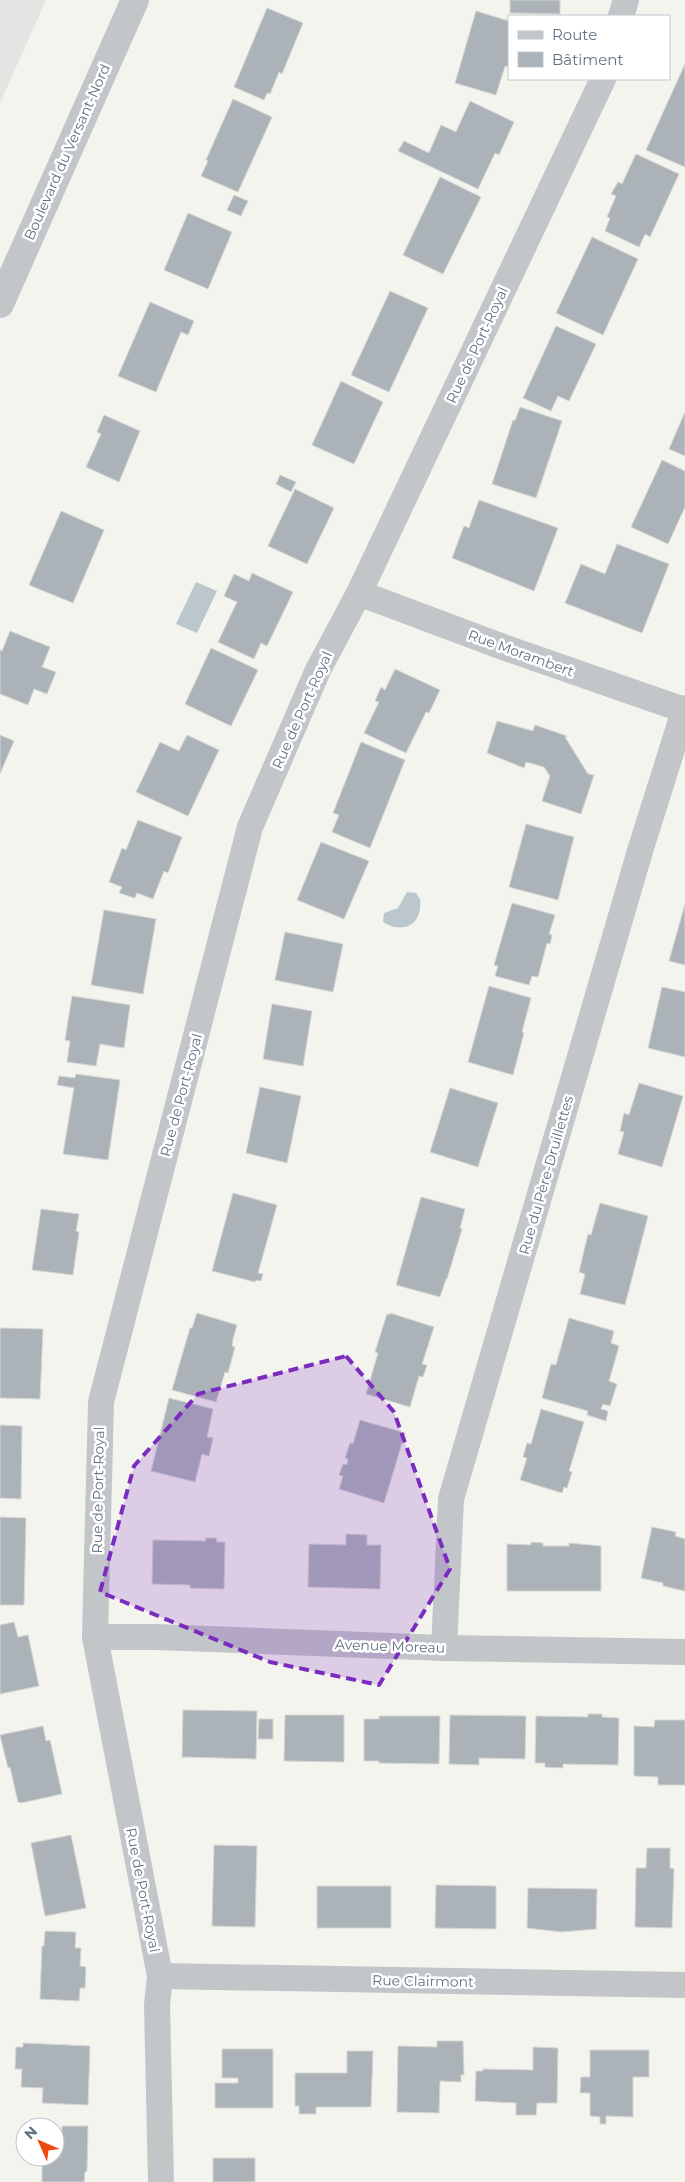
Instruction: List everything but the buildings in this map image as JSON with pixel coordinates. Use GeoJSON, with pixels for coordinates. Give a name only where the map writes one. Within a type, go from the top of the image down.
{"type":"FeatureCollection","features":[{"type":"Feature","properties":{"kind":"street","name":"Boulevard du Versant-Nord"},"geometry":{"type":"LineString","coordinates":[[0,304],[135,0]]}},
{"type":"Feature","properties":{"kind":"street"},"geometry":{"type":"LineString","coordinates":[[621,15],[626,0]]}},
{"type":"Feature","properties":{"kind":"street","name":"Rue de Port-Royal"},"geometry":{"type":"LineString","coordinates":[[162,2182],[157,2006],[160,1976],[95,1637],[101,1402],[250,827],[318,670],[359,593],[602,80]]}},
{"type":"Feature","properties":{"kind":"street","name":"Rue Morambert"},"geometry":{"type":"LineString","coordinates":[[359,593],[503,647],[685,709]]}},
{"type":"Feature","properties":{"kind":"street","name":"Rue du Père-Druillettes"},"geometry":{"type":"LineString","coordinates":[[444,1648],[451,1498],[640,851],[685,709]]}},
{"type":"Feature","properties":{"kind":"street","name":"Avenue Moreau"},"geometry":{"type":"LineString","coordinates":[[95,1637],[155,1636],[444,1648],[685,1652]]}},
{"type":"Feature","properties":{"kind":"street","name":"Rue Clairmont"},"geometry":{"type":"LineString","coordinates":[[160,1976],[685,1985]]}},
{"type":"Feature","properties":{"kind":"highlighted area"},"geometry":{"type":"Polygon","coordinates":[[[346,1356],[394,1412],[450,1569],[379,1685],[270,1662],[100,1592],[134,1466],[198,1394],[346,1356]]]}},
{"type":"Feature","properties":{"kind":"shaded area"},"geometry":{"type":"Polygon","coordinates":[[[0,0],[46,0],[0,103],[0,0]]]}},
{"type":"Feature","properties":{"kind":"shaded area"},"geometry":{"type":"Polygon","coordinates":[[[196,582],[217,591],[197,633],[176,624],[196,582]]]}},
{"type":"Feature","properties":{"kind":"shaded area"},"geometry":{"type":"Polygon","coordinates":[[[407,892],[416,893],[420,899],[420,908],[415,921],[405,927],[391,926],[383,922],[384,913],[398,908],[407,892]]]}}]}
